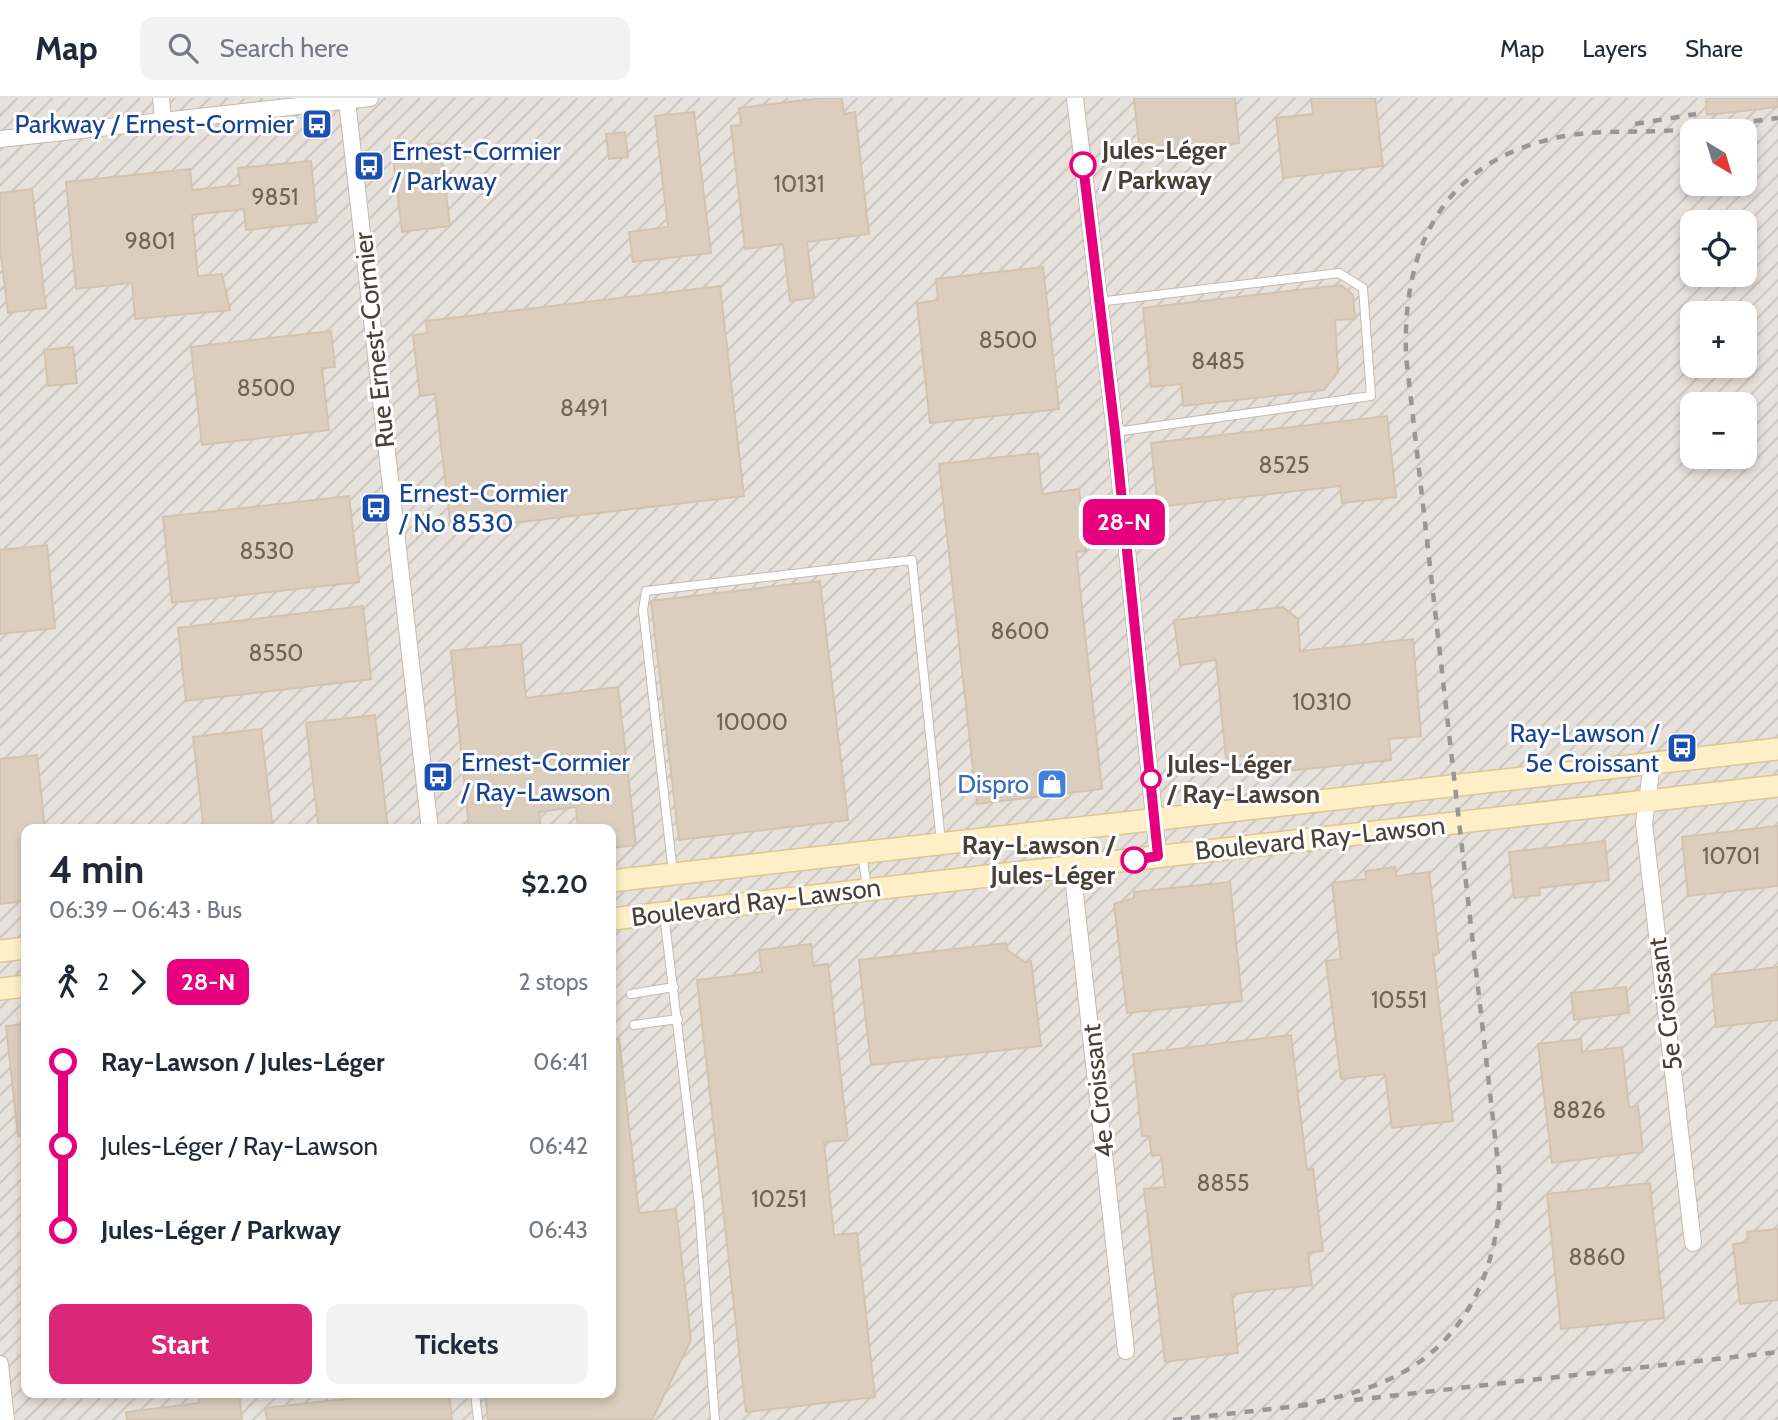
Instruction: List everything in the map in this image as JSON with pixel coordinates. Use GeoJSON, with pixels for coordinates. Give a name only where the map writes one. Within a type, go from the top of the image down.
{"type":"FeatureCollection","features":[{"type":"Feature","properties":{"kind":"street"},"geometry":{"type":"LineString","coordinates":[[161,98],[163,121]]}},
{"type":"Feature","properties":{"kind":"street"},"geometry":{"type":"LineString","coordinates":[[0,139],[370,98]]}},
{"type":"Feature","properties":{"kind":"street"},"geometry":{"type":"LineString","coordinates":[[1075,98],[1115,432],[1158,856]]}},
{"type":"Feature","properties":{"kind":"street","name":"Rue Ernest-Cormier"},"geometry":{"type":"LineString","coordinates":[[347,101],[429,824]]}},
{"type":"Feature","properties":{"kind":"street","name":"Boulevard Ray-Lawson"},"geometry":{"type":"LineString","coordinates":[[616,880],[1778,749]]}},
{"type":"Feature","properties":{"kind":"street","name":"5e Croissant"},"geometry":{"type":"LineString","coordinates":[[1652,764],[1644,823],[1693,1243]]}},
{"type":"Feature","properties":{"kind":"street","name":"Boulevard Ray-Lawson"},"geometry":{"type":"LineString","coordinates":[[616,919],[1778,786]]}},
{"type":"Feature","properties":{"kind":"street","name":"4e Croissant"},"geometry":{"type":"LineString","coordinates":[[1068,831],[1126,1351]]}},
{"type":"Feature","properties":{"kind":"street"},"geometry":{"type":"LineString","coordinates":[[0,951],[21,949]]}},
{"type":"Feature","properties":{"kind":"street"},"geometry":{"type":"LineString","coordinates":[[0,989],[21,987]]}},
{"type":"Feature","properties":{"kind":"street"},"geometry":{"type":"LineString","coordinates":[[0,1364],[6,1420]]}},
{"type":"Feature","properties":{"kind":"lane"},"geometry":{"type":"LineString","coordinates":[[1098,302],[1339,273],[1363,288],[1371,396],[1115,432]]}},
{"type":"Feature","properties":{"kind":"lane"},"geometry":{"type":"LineString","coordinates":[[673,873],[643,610],[646,591],[912,560],[942,844]]}},
{"type":"Feature","properties":{"kind":"lane"},"geometry":{"type":"LineString","coordinates":[[862,853],[867,890]]}},
{"type":"Feature","properties":{"kind":"lane"},"geometry":{"type":"LineString","coordinates":[[664,914],[699,1205],[715,1420]]}},
{"type":"Feature","properties":{"kind":"lane"},"geometry":{"type":"LineString","coordinates":[[631,994],[674,988]]}},
{"type":"Feature","properties":{"kind":"lane"},"geometry":{"type":"LineString","coordinates":[[634,1025],[678,1019]]}},
{"type":"Feature","properties":{"kind":"lane"},"geometry":{"type":"LineString","coordinates":[[476,1398],[478,1420]]}},
{"type":"Feature","properties":{"kind":"shaded area"},"geometry":{"type":"Polygon","coordinates":[[[0,98],[1778,98],[1778,1420],[0,1420],[0,98]]]}},
{"type":"Feature","properties":{"kind":"building"},"geometry":{"type":"Polygon","coordinates":[[[842,98],[844,114],[855,112],[869,234],[807,242],[814,298],[790,301],[783,244],[745,249],[731,126],[741,125],[739,108],[842,98]]]}},
{"type":"Feature","properties":{"kind":"building"},"geometry":{"type":"Polygon","coordinates":[[[1134,98],[1235,98],[1239,143],[1140,153],[1134,98]]]}},
{"type":"Feature","properties":{"kind":"building"},"geometry":{"type":"Polygon","coordinates":[[[1311,98],[1375,98],[1383,166],[1283,178],[1276,118],[1313,114],[1311,98]]]}},
{"type":"Feature","properties":{"kind":"building"},"geometry":{"type":"Polygon","coordinates":[[[1706,98],[1778,98],[1778,107],[1707,115],[1706,98]]]}},
{"type":"Feature","properties":{"kind":"building"},"geometry":{"type":"Polygon","coordinates":[[[694,112],[711,253],[633,262],[629,232],[668,227],[655,116],[694,112]]]}},
{"type":"Feature","properties":{"kind":"building"},"geometry":{"type":"Polygon","coordinates":[[[625,132],[628,157],[609,159],[606,134],[625,132]]]}},
{"type":"Feature","properties":{"kind":"building"},"geometry":{"type":"Polygon","coordinates":[[[440,143],[450,226],[402,232],[392,149],[440,143]]]}},
{"type":"Feature","properties":{"kind":"building"},"geometry":{"type":"Polygon","coordinates":[[[311,161],[317,222],[246,230],[244,209],[192,215],[198,276],[222,274],[230,310],[135,319],[132,283],[76,289],[66,182],[190,169],[192,190],[240,185],[238,168],[311,161]]]}},
{"type":"Feature","properties":{"kind":"building"},"geometry":{"type":"Polygon","coordinates":[[[32,189],[46,308],[8,313],[0,249],[0,193],[32,189]]]}},
{"type":"Feature","properties":{"kind":"building"},"geometry":{"type":"Polygon","coordinates":[[[1043,267],[1059,409],[930,423],[917,303],[938,300],[936,279],[1043,267]]]}},
{"type":"Feature","properties":{"kind":"building"},"geometry":{"type":"Polygon","coordinates":[[[1341,285],[1353,295],[1355,319],[1335,320],[1338,372],[1324,390],[1183,406],[1181,384],[1151,387],[1143,308],[1341,285]]]}},
{"type":"Feature","properties":{"kind":"building"},"geometry":{"type":"Polygon","coordinates":[[[720,286],[744,496],[451,530],[435,394],[420,396],[413,335],[427,333],[426,321],[720,286]]]}},
{"type":"Feature","properties":{"kind":"building"},"geometry":{"type":"Polygon","coordinates":[[[331,331],[335,367],[322,368],[329,430],[202,445],[191,347],[331,331]]]}},
{"type":"Feature","properties":{"kind":"building"},"geometry":{"type":"Polygon","coordinates":[[[73,347],[77,383],[48,386],[44,350],[73,347]]]}},
{"type":"Feature","properties":{"kind":"building"},"geometry":{"type":"Polygon","coordinates":[[[1387,416],[1396,497],[1342,503],[1340,486],[1158,507],[1151,443],[1387,416]]]}},
{"type":"Feature","properties":{"kind":"building"},"geometry":{"type":"Polygon","coordinates":[[[1038,453],[1042,494],[1079,489],[1086,551],[1076,552],[1102,789],[977,804],[939,464],[1038,453]]]}},
{"type":"Feature","properties":{"kind":"building"},"geometry":{"type":"Polygon","coordinates":[[[349,496],[359,582],[172,603],[163,517],[349,496]]]}},
{"type":"Feature","properties":{"kind":"building"},"geometry":{"type":"Polygon","coordinates":[[[47,545],[55,628],[0,634],[0,550],[47,545]]]}},
{"type":"Feature","properties":{"kind":"building"},"geometry":{"type":"Polygon","coordinates":[[[820,581],[848,820],[679,840],[651,601],[820,581]]]}},
{"type":"Feature","properties":{"kind":"building"},"geometry":{"type":"Polygon","coordinates":[[[363,606],[371,679],[186,701],[178,628],[363,606]]]}},
{"type":"Feature","properties":{"kind":"building"},"geometry":{"type":"Polygon","coordinates":[[[1283,607],[1298,619],[1300,651],[1413,639],[1421,736],[1389,739],[1391,760],[1257,774],[1255,755],[1226,758],[1216,660],[1180,665],[1174,620],[1283,607]]]}},
{"type":"Feature","properties":{"kind":"building"},"geometry":{"type":"Polygon","coordinates":[[[521,644],[526,698],[618,687],[636,845],[616,847],[616,824],[577,824],[576,807],[539,812],[540,824],[468,824],[451,651],[521,644]]]}},
{"type":"Feature","properties":{"kind":"building"},"geometry":{"type":"Polygon","coordinates":[[[375,715],[387,824],[318,824],[306,723],[375,715]]]}},
{"type":"Feature","properties":{"kind":"building"},"geometry":{"type":"Polygon","coordinates":[[[261,729],[272,824],[203,824],[193,737],[261,729]]]}},
{"type":"Feature","properties":{"kind":"building"},"geometry":{"type":"Polygon","coordinates":[[[37,755],[44,824],[21,824],[21,902],[0,904],[0,759],[37,755]]]}},
{"type":"Feature","properties":{"kind":"building"},"geometry":{"type":"Polygon","coordinates":[[[1778,826],[1778,886],[1688,896],[1682,837],[1778,826]]]}},
{"type":"Feature","properties":{"kind":"building"},"geometry":{"type":"Polygon","coordinates":[[[1605,841],[1609,880],[1539,888],[1540,895],[1514,898],[1509,852],[1605,841]]]}},
{"type":"Feature","properties":{"kind":"building"},"geometry":{"type":"Polygon","coordinates":[[[1395,867],[1396,876],[1429,872],[1439,953],[1433,954],[1453,1121],[1392,1128],[1385,1074],[1341,1079],[1326,961],[1341,959],[1332,883],[1366,879],[1365,871],[1395,867]]]}},
{"type":"Feature","properties":{"kind":"building"},"geometry":{"type":"Polygon","coordinates":[[[1230,882],[1242,1001],[1127,1013],[1114,904],[1134,898],[1134,892],[1230,882]]]}},
{"type":"Feature","properties":{"kind":"building"},"geometry":{"type":"Polygon","coordinates":[[[1006,943],[1007,950],[1025,962],[1031,961],[1041,1046],[871,1065],[859,960],[1006,943]]]}},
{"type":"Feature","properties":{"kind":"building"},"geometry":{"type":"Polygon","coordinates":[[[811,944],[813,966],[828,964],[848,1140],[824,1142],[834,1235],[857,1233],[875,1397],[746,1412],[697,980],[762,972],[759,950],[811,944]]]}},
{"type":"Feature","properties":{"kind":"building"},"geometry":{"type":"Polygon","coordinates":[[[1778,967],[1778,1020],[1716,1027],[1711,975],[1778,967]]]}},
{"type":"Feature","properties":{"kind":"building"},"geometry":{"type":"Polygon","coordinates":[[[1626,987],[1629,1013],[1574,1020],[1571,993],[1626,987]]]}},
{"type":"Feature","properties":{"kind":"building"},"geometry":{"type":"Polygon","coordinates":[[[21,1024],[21,1136],[18,1136],[6,1026],[21,1024]]]}},
{"type":"Feature","properties":{"kind":"building"},"geometry":{"type":"Polygon","coordinates":[[[1291,1035],[1307,1170],[1313,1169],[1323,1251],[1308,1253],[1312,1285],[1232,1294],[1238,1353],[1165,1362],[1144,1189],[1165,1187],[1161,1155],[1152,1156],[1149,1136],[1142,1136],[1133,1054],[1291,1035]]]}},
{"type":"Feature","properties":{"kind":"building"},"geometry":{"type":"Polygon","coordinates":[[[616,1039],[619,1039],[639,1213],[676,1209],[691,1340],[652,1420],[488,1420],[486,1398],[616,1398],[616,1039]]]}},
{"type":"Feature","properties":{"kind":"building"},"geometry":{"type":"Polygon","coordinates":[[[1581,1039],[1582,1052],[1622,1047],[1629,1107],[1638,1106],[1643,1152],[1552,1163],[1538,1044],[1581,1039]]]}},
{"type":"Feature","properties":{"kind":"building"},"geometry":{"type":"Polygon","coordinates":[[[1650,1183],[1664,1318],[1561,1329],[1547,1194],[1650,1183]]]}},
{"type":"Feature","properties":{"kind":"building"},"geometry":{"type":"Polygon","coordinates":[[[1778,1229],[1778,1300],[1740,1304],[1733,1244],[1748,1242],[1747,1232],[1778,1229]]]}},
{"type":"Feature","properties":{"kind":"building"},"geometry":{"type":"Polygon","coordinates":[[[198,1398],[240,1398],[242,1420],[127,1420],[126,1412],[199,1403],[198,1398]]]}},
{"type":"Feature","properties":{"kind":"building"},"geometry":{"type":"Polygon","coordinates":[[[354,1398],[450,1398],[452,1420],[267,1420],[265,1408],[354,1398]]]}},
{"type":"Feature","properties":{"kind":"railway"},"geometry":{"type":"LineString","coordinates":[[1635,124],[1696,114]]}},
{"type":"Feature","properties":{"kind":"railway"},"geometry":{"type":"LineString","coordinates":[[1299,1406],[1347,1395],[1381,1383],[1420,1362],[1443,1342],[1462,1318],[1477,1292],[1496,1234],[1499,1172],[1406,356],[1407,314],[1413,275],[1424,240],[1441,209],[1464,183],[1493,162],[1529,145],[1584,133],[1665,131],[1778,118]]}},
{"type":"Feature","properties":{"kind":"railway"},"geometry":{"type":"LineString","coordinates":[[1354,1400],[1778,1352]]}},
{"type":"Feature","properties":{"kind":"railway"},"geometry":{"type":"LineString","coordinates":[[1173,1420],[1308,1405]]}},
{"type":"Feature","properties":{"kind":"bus line","name":"28-N"},"geometry":{"type":"LineString","coordinates":[[1083,165],[1115,432],[1158,856],[1134,860]]}},
{"type":"Feature","properties":{"kind":"place","name":"Parkway / Ernest-Cormier"},"geometry":{"type":"Point","coordinates":[317,124]}},
{"type":"Feature","properties":{"kind":"place","name":"Jules-Léger / Parkway"},"geometry":{"type":"Point","coordinates":[1083,165]}},
{"type":"Feature","properties":{"kind":"place","name":"Ernest-Cormier / Parkway"},"geometry":{"type":"Point","coordinates":[369,166]}},
{"type":"Feature","properties":{"kind":"place","name":"Ernest-Cormier / No 8530"},"geometry":{"type":"Point","coordinates":[376,508]}},
{"type":"Feature","properties":{"kind":"place","name":"Ray-Lawson / 5e Croissant"},"geometry":{"type":"Point","coordinates":[1682,748]}},
{"type":"Feature","properties":{"kind":"place","name":"Ernest-Cormier / Ray-Lawson"},"geometry":{"type":"Point","coordinates":[438,777]}},
{"type":"Feature","properties":{"kind":"place","name":"Jules-Léger / Ray-Lawson"},"geometry":{"type":"Point","coordinates":[1151,779]}},
{"type":"Feature","properties":{"kind":"place","name":"Dispro"},"geometry":{"type":"Point","coordinates":[1052,784]}},
{"type":"Feature","properties":{"kind":"place","name":"Ray-Lawson / Jules-Léger"},"geometry":{"type":"Point","coordinates":[1134,860]}}]}
